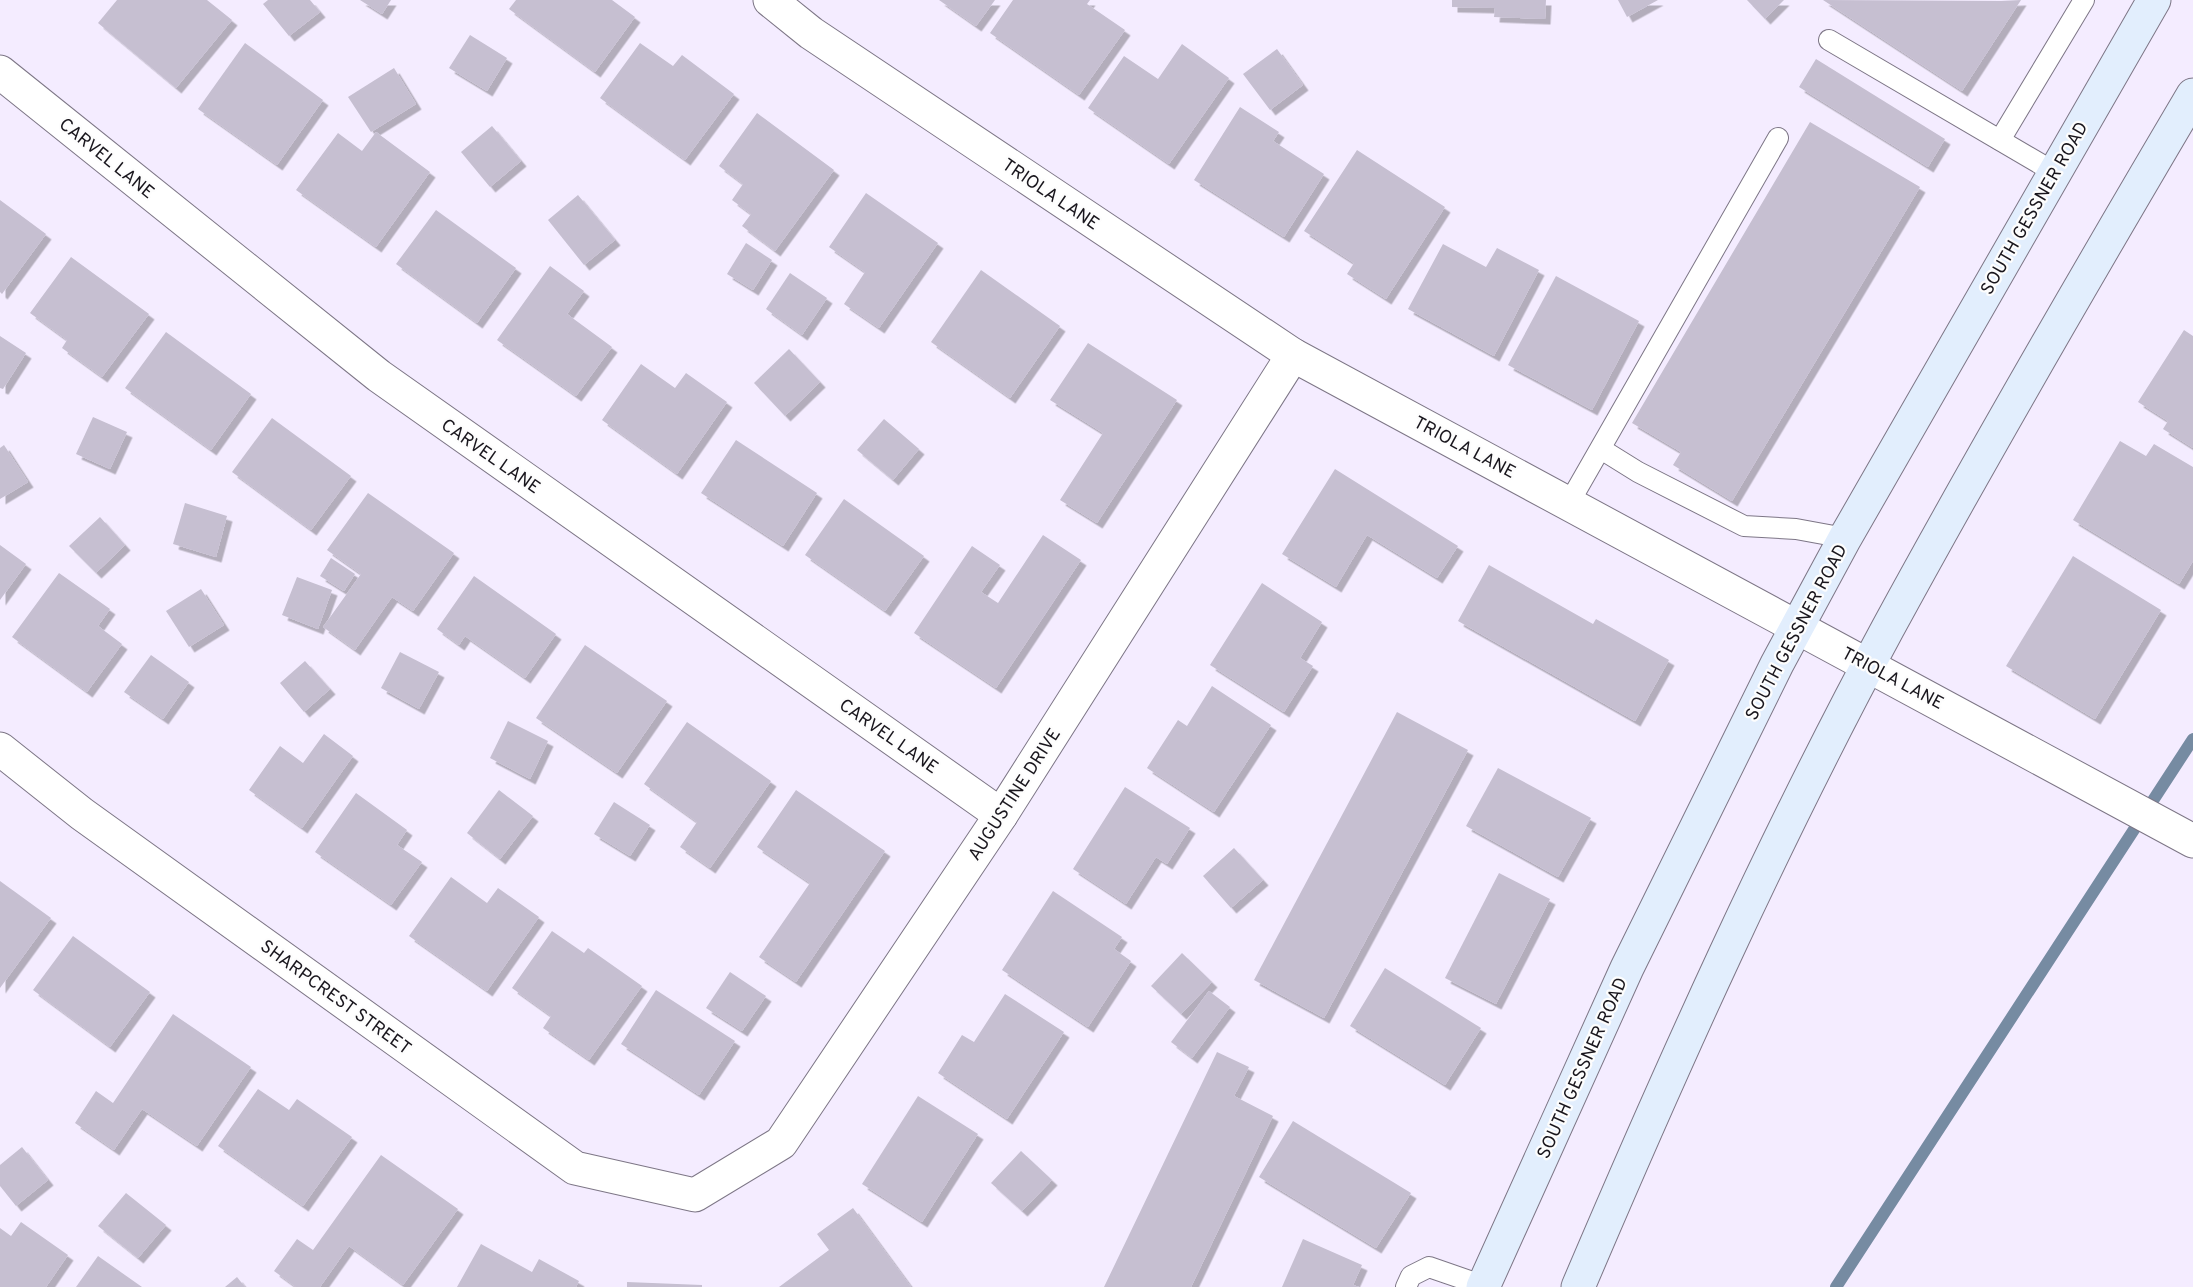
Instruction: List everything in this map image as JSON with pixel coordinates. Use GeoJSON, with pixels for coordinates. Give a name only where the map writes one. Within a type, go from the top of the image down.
{"type":"FeatureCollection","features":[{"type":"Feature","properties":{"kind":"main road","name":"SOUTH GESSNER ROAD"},"geometry":{"type":"LineString","coordinates":[[1483,1286],[1627,968],[1797,626],[1845,538],[2154,0]]}},
{"type":"Feature","properties":{"kind":"main road"},"geometry":{"type":"LineString","coordinates":[[1578,1287],[1643,1133],[1771,857],[1869,665],[2038,357],[2193,95]]}},
{"type":"Feature","properties":{"kind":"street","name":"TRIOLA LANE"},"geometry":{"type":"LineString","coordinates":[[770,0],[811,33],[1293,355],[2193,841]]}},
{"type":"Feature","properties":{"kind":"street","name":"CARVEL LANE"},"geometry":{"type":"LineString","coordinates":[[0,72],[379,376],[1001,815]]}},
{"type":"Feature","properties":{"kind":"street","name":"AUGUSTINE DRIVE"},"geometry":{"type":"LineString","coordinates":[[695,1195],[781,1143],[1001,815],[1293,355]]}},
{"type":"Feature","properties":{"kind":"street","name":"SHARPCREST STREET"},"geometry":{"type":"LineString","coordinates":[[0,749],[82,814],[575,1168],[695,1195]]}},
{"type":"Feature","properties":{"kind":"lane"},"geometry":{"type":"LineString","coordinates":[[2000,140],[2084,0]]}},
{"type":"Feature","properties":{"kind":"lane"},"geometry":{"type":"LineString","coordinates":[[1829,40],[2054,172]]}},
{"type":"Feature","properties":{"kind":"lane"},"geometry":{"type":"LineString","coordinates":[[1569,503],[1778,138]]}},
{"type":"Feature","properties":{"kind":"lane"},"geometry":{"type":"LineString","coordinates":[[1601,448],[1638,472],[1744,526],[1796,529],[1845,538]]}},
{"type":"Feature","properties":{"kind":"lane"},"geometry":{"type":"LineString","coordinates":[[1406,1287],[1411,1276],[1429,1267],[1483,1286]]}},
{"type":"Feature","properties":{"kind":"building"},"geometry":{"type":"Polygon","coordinates":[[[117,0],[207,0],[232,20],[176,88],[98,23],[117,0]]]}},
{"type":"Feature","properties":{"kind":"building"},"geometry":{"type":"Polygon","coordinates":[[[268,0],[310,0],[320,12],[289,36],[263,4],[268,0]]]}},
{"type":"Feature","properties":{"kind":"building"},"geometry":{"type":"Polygon","coordinates":[[[360,0],[391,0],[382,14],[360,0]]]}},
{"type":"Feature","properties":{"kind":"building"},"geometry":{"type":"Polygon","coordinates":[[[516,0],[612,0],[635,17],[595,72],[509,9],[516,0]]]}},
{"type":"Feature","properties":{"kind":"building"},"geometry":{"type":"Polygon","coordinates":[[[939,0],[995,0],[976,26],[939,0]]]}},
{"type":"Feature","properties":{"kind":"building"},"geometry":{"type":"Polygon","coordinates":[[[1013,0],[1090,0],[1087,4],[1125,30],[1079,95],[990,33],[1013,0]]]}},
{"type":"Feature","properties":{"kind":"building"},"geometry":{"type":"Polygon","coordinates":[[[1452,0],[1546,0],[1545,19],[1494,17],[1495,8],[1452,7],[1452,0]]]}},
{"type":"Feature","properties":{"kind":"building"},"geometry":{"type":"Polygon","coordinates":[[[1618,0],[1658,0],[1627,17],[1618,0]]]}},
{"type":"Feature","properties":{"kind":"building"},"geometry":{"type":"Polygon","coordinates":[[[1747,0],[1784,0],[1765,19],[1747,0]]]}},
{"type":"Feature","properties":{"kind":"building"},"geometry":{"type":"Polygon","coordinates":[[[1823,0],[2001,1],[2021,0],[1962,91],[1823,0]]]}},
{"type":"Feature","properties":{"kind":"building"},"geometry":{"type":"Polygon","coordinates":[[[470,35],[507,58],[487,91],[449,68],[470,35]]]}},
{"type":"Feature","properties":{"kind":"building"},"geometry":{"type":"Polygon","coordinates":[[[245,43],[323,100],[277,165],[198,109],[245,43]]]}},
{"type":"Feature","properties":{"kind":"building"},"geometry":{"type":"Polygon","coordinates":[[[640,43],[673,66],[682,55],[734,94],[685,160],[600,98],[640,43]]]}},
{"type":"Feature","properties":{"kind":"building"},"geometry":{"type":"Polygon","coordinates":[[[1182,44],[1229,78],[1169,164],[1088,108],[1124,56],[1158,79],[1182,44]]]}},
{"type":"Feature","properties":{"kind":"building"},"geometry":{"type":"Polygon","coordinates":[[[1277,49],[1303,85],[1270,110],[1243,74],[1277,49]]]}},
{"type":"Feature","properties":{"kind":"building"},"geometry":{"type":"Polygon","coordinates":[[[1816,59],[1945,139],[1928,167],[1799,87],[1816,59]]]}},
{"type":"Feature","properties":{"kind":"building"},"geometry":{"type":"Polygon","coordinates":[[[394,68],[416,104],[371,132],[348,97],[394,68]]]}},
{"type":"Feature","properties":{"kind":"building"},"geometry":{"type":"Polygon","coordinates":[[[1240,107],[1279,132],[1273,141],[1324,174],[1284,237],[1194,180],[1240,107]]]}},
{"type":"Feature","properties":{"kind":"building"},"geometry":{"type":"Polygon","coordinates":[[[757,113],[834,170],[775,251],[742,226],[751,214],[732,200],[743,184],[719,166],[757,113]]]}},
{"type":"Feature","properties":{"kind":"building"},"geometry":{"type":"Polygon","coordinates":[[[1810,122],[1920,187],[1732,501],[1673,465],[1681,452],[1632,423],[1810,122]]]}},
{"type":"Feature","properties":{"kind":"building"},"geometry":{"type":"Polygon","coordinates":[[[492,126],[521,161],[490,187],[461,152],[492,126]]]}},
{"type":"Feature","properties":{"kind":"building"},"geometry":{"type":"Polygon","coordinates":[[[376,132],[430,172],[376,247],[296,190],[338,133],[362,151],[376,132]]]}},
{"type":"Feature","properties":{"kind":"building"},"geometry":{"type":"Polygon","coordinates":[[[1357,150],[1445,207],[1386,299],[1347,274],[1354,263],[1304,231],[1357,150]]]}},
{"type":"Feature","properties":{"kind":"building"},"geometry":{"type":"Polygon","coordinates":[[[866,193],[938,243],[879,328],[844,304],[865,272],[829,247],[866,193]]]}},
{"type":"Feature","properties":{"kind":"building"},"geometry":{"type":"Polygon","coordinates":[[[578,195],[615,240],[584,265],[548,220],[578,195]]]}},
{"type":"Feature","properties":{"kind":"building"},"geometry":{"type":"Polygon","coordinates":[[[0,200],[46,234],[2,294],[0,292],[0,200]]]}},
{"type":"Feature","properties":{"kind":"building"},"geometry":{"type":"Polygon","coordinates":[[[436,210],[516,268],[477,323],[396,264],[436,210]]]}},
{"type":"Feature","properties":{"kind":"building"},"geometry":{"type":"Polygon","coordinates":[[[746,243],[772,260],[753,290],[727,274],[746,243]]]}},
{"type":"Feature","properties":{"kind":"building"},"geometry":{"type":"Polygon","coordinates":[[[1443,244],[1486,267],[1497,248],[1539,270],[1494,356],[1408,309],[1443,244]]]}},
{"type":"Feature","properties":{"kind":"building"},"geometry":{"type":"Polygon","coordinates":[[[71,257],[149,314],[102,377],[62,348],[67,340],[30,313],[71,257]]]}},
{"type":"Feature","properties":{"kind":"building"},"geometry":{"type":"Polygon","coordinates":[[[550,266],[584,291],[567,314],[612,347],[576,396],[497,340],[550,266]]]}},
{"type":"Feature","properties":{"kind":"building"},"geometry":{"type":"Polygon","coordinates":[[[981,270],[1060,326],[1010,398],[931,342],[981,270]]]}},
{"type":"Feature","properties":{"kind":"building"},"geometry":{"type":"Polygon","coordinates":[[[790,273],[827,298],[802,335],[766,309],[790,273]]]}},
{"type":"Feature","properties":{"kind":"building"},"geometry":{"type":"Polygon","coordinates":[[[1556,276],[1639,321],[1592,410],[1508,365],[1556,276]]]}},
{"type":"Feature","properties":{"kind":"building"},"geometry":{"type":"Polygon","coordinates":[[[2184,330],[2193,336],[2193,448],[2163,429],[2168,421],[2138,402],[2184,330]]]}},
{"type":"Feature","properties":{"kind":"building"},"geometry":{"type":"Polygon","coordinates":[[[166,332],[251,394],[211,450],[125,388],[166,332]]]}},
{"type":"Feature","properties":{"kind":"building"},"geometry":{"type":"Polygon","coordinates":[[[0,336],[26,353],[3,389],[0,388],[0,336]]]}},
{"type":"Feature","properties":{"kind":"building"},"geometry":{"type":"Polygon","coordinates":[[[1088,343],[1177,400],[1097,523],[1060,500],[1103,433],[1050,400],[1088,343]]]}},
{"type":"Feature","properties":{"kind":"building"},"geometry":{"type":"Polygon","coordinates":[[[789,349],[820,382],[785,416],[754,383],[789,349]]]}},
{"type":"Feature","properties":{"kind":"building"},"geometry":{"type":"Polygon","coordinates":[[[641,364],[675,388],[686,373],[727,402],[677,474],[602,420],[641,364]]]}},
{"type":"Feature","properties":{"kind":"building"},"geometry":{"type":"Polygon","coordinates":[[[93,417],[127,432],[110,469],[76,454],[93,417]]]}},
{"type":"Feature","properties":{"kind":"building"},"geometry":{"type":"Polygon","coordinates":[[[272,418],[351,476],[311,530],[232,472],[272,418]]]}},
{"type":"Feature","properties":{"kind":"building"},"geometry":{"type":"Polygon","coordinates":[[[884,419],[919,449],[893,480],[857,450],[884,419]]]}},
{"type":"Feature","properties":{"kind":"building"},"geometry":{"type":"Polygon","coordinates":[[[736,440],[817,493],[783,546],[701,493],[736,440]]]}},
{"type":"Feature","properties":{"kind":"building"},"geometry":{"type":"Polygon","coordinates":[[[2120,441],[2146,456],[2154,444],[2193,467],[2193,561],[2179,584],[2073,520],[2120,441]]]}},
{"type":"Feature","properties":{"kind":"building"},"geometry":{"type":"Polygon","coordinates":[[[4,445],[28,482],[0,499],[0,448],[4,445]]]}},
{"type":"Feature","properties":{"kind":"building"},"geometry":{"type":"Polygon","coordinates":[[[1335,469],[1458,546],[1437,578],[1367,535],[1336,587],[1282,554],[1335,469]]]}},
{"type":"Feature","properties":{"kind":"building"},"geometry":{"type":"Polygon","coordinates":[[[368,493],[454,553],[413,611],[392,597],[355,650],[323,627],[361,574],[327,550],[368,493]]]}},
{"type":"Feature","properties":{"kind":"building"},"geometry":{"type":"Polygon","coordinates":[[[844,499],[924,556],[885,611],[805,555],[844,499]]]}},
{"type":"Feature","properties":{"kind":"building"},"geometry":{"type":"Polygon","coordinates":[[[185,503],[227,516],[216,557],[173,544],[185,503]]]}},
{"type":"Feature","properties":{"kind":"building"},"geometry":{"type":"Polygon","coordinates":[[[100,517],[125,545],[96,573],[69,546],[100,517]]]}},
{"type":"Feature","properties":{"kind":"building"},"geometry":{"type":"Polygon","coordinates":[[[1043,535],[1081,560],[996,688],[914,633],[972,546],[1000,565],[981,592],[998,603],[1043,535]]]}},
{"type":"Feature","properties":{"kind":"building"},"geometry":{"type":"Polygon","coordinates":[[[0,545],[26,564],[0,600],[0,545]]]}},
{"type":"Feature","properties":{"kind":"building"},"geometry":{"type":"Polygon","coordinates":[[[2073,556],[2161,610],[2095,719],[2006,666],[2073,556]]]}},
{"type":"Feature","properties":{"kind":"building"},"geometry":{"type":"Polygon","coordinates":[[[331,558],[355,574],[344,591],[320,576],[331,558]]]}},
{"type":"Feature","properties":{"kind":"building"},"geometry":{"type":"Polygon","coordinates":[[[1489,565],[1593,624],[1596,619],[1669,660],[1635,721],[1458,621],[1489,565]]]}},
{"type":"Feature","properties":{"kind":"building"},"geometry":{"type":"Polygon","coordinates":[[[59,573],[110,609],[98,626],[122,644],[87,692],[12,637],[59,573]]]}},
{"type":"Feature","properties":{"kind":"building"},"geometry":{"type":"Polygon","coordinates":[[[474,576],[556,634],[525,678],[465,636],[459,645],[437,629],[474,576]]]}},
{"type":"Feature","properties":{"kind":"building"},"geometry":{"type":"Polygon","coordinates":[[[297,577],[332,590],[318,629],[282,615],[297,577]]]}},
{"type":"Feature","properties":{"kind":"building"},"geometry":{"type":"Polygon","coordinates":[[[1262,583],[1322,622],[1300,658],[1313,666],[1284,712],[1210,665],[1262,583]]]}},
{"type":"Feature","properties":{"kind":"building"},"geometry":{"type":"Polygon","coordinates":[[[201,589],[224,625],[189,647],[166,611],[201,589]]]}},
{"type":"Feature","properties":{"kind":"building"},"geometry":{"type":"Polygon","coordinates":[[[585,645],[667,701],[617,773],[536,718],[585,645]]]}},
{"type":"Feature","properties":{"kind":"building"},"geometry":{"type":"Polygon","coordinates":[[[400,652],[439,672],[419,709],[381,688],[400,652]]]}},
{"type":"Feature","properties":{"kind":"building"},"geometry":{"type":"Polygon","coordinates":[[[151,655],[189,682],[163,719],[124,692],[151,655]]]}},
{"type":"Feature","properties":{"kind":"building"},"geometry":{"type":"Polygon","coordinates":[[[305,661],[330,689],[304,712],[280,683],[305,661]]]}},
{"type":"Feature","properties":{"kind":"building"},"geometry":{"type":"Polygon","coordinates":[[[1212,686],[1271,725],[1214,812],[1147,768],[1178,720],[1187,726],[1212,686]]]}},
{"type":"Feature","properties":{"kind":"building"},"geometry":{"type":"Polygon","coordinates":[[[1397,712],[1468,750],[1324,1018],[1254,980],[1397,712]]]}},
{"type":"Feature","properties":{"kind":"building"},"geometry":{"type":"Polygon","coordinates":[[[508,721],[548,741],[530,779],[490,758],[508,721]]]}},
{"type":"Feature","properties":{"kind":"building"},"geometry":{"type":"Polygon","coordinates":[[[687,722],[771,781],[710,868],[680,847],[697,822],[644,784],[687,722]]]}},
{"type":"Feature","properties":{"kind":"building"},"geometry":{"type":"Polygon","coordinates":[[[324,734],[353,756],[302,828],[249,790],[280,746],[303,763],[324,734]]]}},
{"type":"Feature","properties":{"kind":"building"},"geometry":{"type":"Polygon","coordinates":[[[1498,768],[1591,818],[1558,877],[1466,826],[1498,768]]]}},
{"type":"Feature","properties":{"kind":"building"},"geometry":{"type":"Polygon","coordinates":[[[1125,787],[1190,828],[1167,864],[1156,857],[1126,904],[1073,869],[1125,787]]]}},
{"type":"Feature","properties":{"kind":"building"},"geometry":{"type":"Polygon","coordinates":[[[499,790],[533,816],[500,859],[467,833],[499,790]]]}},
{"type":"Feature","properties":{"kind":"building"},"geometry":{"type":"Polygon","coordinates":[[[796,790],[885,851],[796,982],[759,957],[810,883],[757,847],[796,790]]]}},
{"type":"Feature","properties":{"kind":"building"},"geometry":{"type":"Polygon","coordinates":[[[356,793],[407,830],[397,845],[422,862],[391,905],[315,852],[356,793]]]}},
{"type":"Feature","properties":{"kind":"building"},"geometry":{"type":"Polygon","coordinates":[[[614,802],[650,825],[630,856],[594,834],[614,802]]]}},
{"type":"Feature","properties":{"kind":"building"},"geometry":{"type":"Polygon","coordinates":[[[1234,848],[1263,880],[1231,908],[1203,876],[1234,848]]]}},
{"type":"Feature","properties":{"kind":"building"},"geometry":{"type":"Polygon","coordinates":[[[1499,873],[1550,899],[1496,1004],[1445,978],[1499,873]]]}},
{"type":"Feature","properties":{"kind":"building"},"geometry":{"type":"Polygon","coordinates":[[[451,877],[487,903],[498,888],[539,917],[487,991],[409,936],[451,877]]]}},
{"type":"Feature","properties":{"kind":"building"},"geometry":{"type":"Polygon","coordinates":[[[0,881],[51,918],[0,988],[0,881]]]}},
{"type":"Feature","properties":{"kind":"building"},"geometry":{"type":"Polygon","coordinates":[[[1053,891],[1122,937],[1114,949],[1131,961],[1088,1027],[1002,970],[1053,891]]]}},
{"type":"Feature","properties":{"kind":"building"},"geometry":{"type":"Polygon","coordinates":[[[552,931],[584,953],[588,948],[642,986],[589,1060],[543,1028],[551,1016],[512,988],[552,931]]]}},
{"type":"Feature","properties":{"kind":"building"},"geometry":{"type":"Polygon","coordinates":[[[73,936],[150,992],[110,1047],[33,990],[73,936]]]}},
{"type":"Feature","properties":{"kind":"building"},"geometry":{"type":"Polygon","coordinates":[[[1182,953],[1212,982],[1181,1014],[1151,986],[1182,953]]]}},
{"type":"Feature","properties":{"kind":"building"},"geometry":{"type":"Polygon","coordinates":[[[1385,968],[1481,1028],[1445,1085],[1350,1026],[1385,968]]]}},
{"type":"Feature","properties":{"kind":"building"},"geometry":{"type":"Polygon","coordinates":[[[730,972],[766,996],[742,1031],[706,1008],[730,972]]]}},
{"type":"Feature","properties":{"kind":"building"},"geometry":{"type":"Polygon","coordinates":[[[656,990],[735,1041],[699,1095],[621,1044],[656,990]]]}},
{"type":"Feature","properties":{"kind":"building"},"geometry":{"type":"Polygon","coordinates":[[[1209,991],[1230,1007],[1192,1058],[1171,1042],[1209,991]]]}},
{"type":"Feature","properties":{"kind":"building"},"geometry":{"type":"Polygon","coordinates":[[[1005,994],[1064,1032],[1007,1119],[938,1073],[962,1035],[974,1042],[1005,994]]]}},
{"type":"Feature","properties":{"kind":"building"},"geometry":{"type":"Polygon","coordinates":[[[173,1014],[251,1067],[197,1146],[142,1109],[114,1150],[75,1123],[96,1091],[113,1103],[173,1014]]]}},
{"type":"Feature","properties":{"kind":"building"},"geometry":{"type":"Polygon","coordinates":[[[1217,1052],[1249,1067],[1234,1096],[1273,1116],[1191,1287],[1104,1287],[1217,1052]]]}},
{"type":"Feature","properties":{"kind":"building"},"geometry":{"type":"Polygon","coordinates":[[[258,1089],[289,1110],[297,1099],[352,1137],[303,1206],[218,1146],[258,1089]]]}},
{"type":"Feature","properties":{"kind":"building"},"geometry":{"type":"Polygon","coordinates":[[[918,1096],[978,1134],[922,1222],[862,1184],[918,1096]]]}},
{"type":"Feature","properties":{"kind":"building"},"geometry":{"type":"Polygon","coordinates":[[[1293,1121],[1411,1193],[1376,1248],[1259,1177],[1293,1121]]]}},
{"type":"Feature","properties":{"kind":"building"},"geometry":{"type":"Polygon","coordinates":[[[22,1147],[48,1180],[16,1206],[0,1186],[0,1165],[22,1147]]]}},
{"type":"Feature","properties":{"kind":"building"},"geometry":{"type":"Polygon","coordinates":[[[1021,1151],[1052,1180],[1022,1211],[991,1183],[1021,1151]]]}},
{"type":"Feature","properties":{"kind":"building"},"geometry":{"type":"Polygon","coordinates":[[[381,1155],[458,1209],[403,1285],[349,1246],[320,1287],[296,1287],[274,1271],[297,1239],[313,1250],[381,1155]]]}},
{"type":"Feature","properties":{"kind":"building"},"geometry":{"type":"Polygon","coordinates":[[[126,1193],[166,1225],[138,1258],[98,1226],[126,1193]]]}},
{"type":"Feature","properties":{"kind":"building"},"geometry":{"type":"Polygon","coordinates":[[[853,1208],[911,1287],[779,1287],[829,1250],[817,1234],[853,1208]]]}},
{"type":"Feature","properties":{"kind":"building"},"geometry":{"type":"Polygon","coordinates":[[[21,1222],[68,1255],[46,1287],[0,1287],[0,1228],[11,1236],[21,1222]]]}},
{"type":"Feature","properties":{"kind":"building"},"geometry":{"type":"Polygon","coordinates":[[[1303,1239],[1362,1265],[1353,1285],[1359,1287],[1282,1287],[1303,1239]]]}},
{"type":"Feature","properties":{"kind":"building"},"geometry":{"type":"Polygon","coordinates":[[[481,1244],[532,1272],[539,1259],[579,1281],[576,1287],[457,1287],[481,1244]]]}},
{"type":"Feature","properties":{"kind":"building"},"geometry":{"type":"Polygon","coordinates":[[[98,1256],[142,1287],[76,1287],[98,1256]]]}},
{"type":"Feature","properties":{"kind":"building"},"geometry":{"type":"Polygon","coordinates":[[[237,1277],[245,1287],[225,1287],[237,1277]]]}},
{"type":"Feature","properties":{"kind":"building"},"geometry":{"type":"Polygon","coordinates":[[[627,1282],[702,1285],[702,1287],[627,1287],[627,1282]]]}},
{"type":"Feature","properties":{"kind":"waterway"},"geometry":{"type":"LineString","coordinates":[[1836,1287],[2193,739]]}}]}
